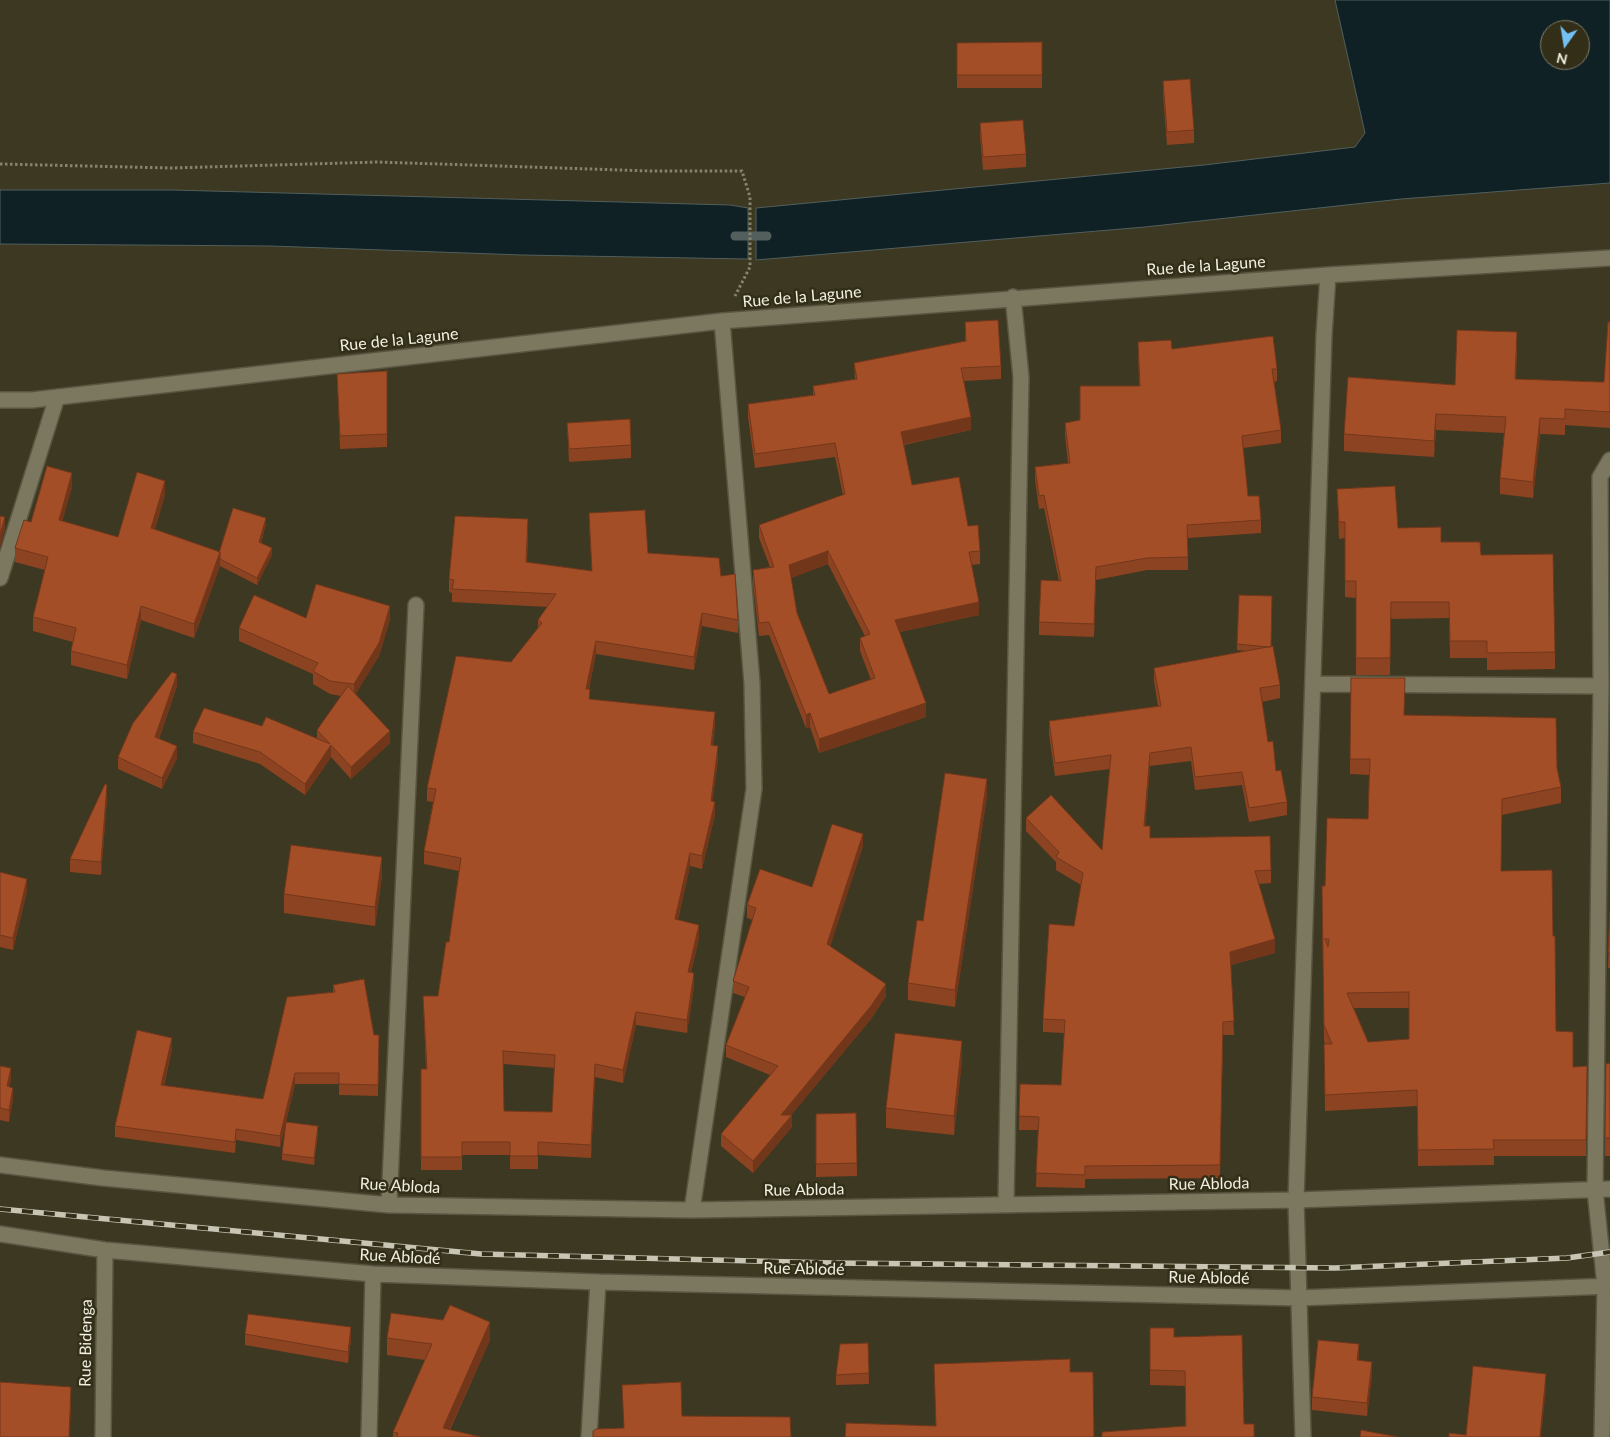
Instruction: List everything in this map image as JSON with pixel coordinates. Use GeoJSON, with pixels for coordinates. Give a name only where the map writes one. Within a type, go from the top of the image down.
{"type":"FeatureCollection","features":[{"type":"Feature","properties":{"kind":"street","name":"Rue de la Lagune"},"geometry":{"type":"LineString","coordinates":[[0,400],[57,397],[722,321],[1328,274],[1610,258]]}},
{"type":"Feature","properties":{"kind":"street"},"geometry":{"type":"LineString","coordinates":[[1303,1437],[1296,1200],[1324,345],[1328,274]]}},
{"type":"Feature","properties":{"kind":"street"},"geometry":{"type":"LineString","coordinates":[[1006,1204],[1021,377],[1013,297]]}},
{"type":"Feature","properties":{"kind":"street"},"geometry":{"type":"LineString","coordinates":[[692,1210],[754,789],[752,683],[722,321]]}},
{"type":"Feature","properties":{"kind":"street"},"geometry":{"type":"LineString","coordinates":[[0,578],[57,397]]}},
{"type":"Feature","properties":{"kind":"street"},"geometry":{"type":"LineString","coordinates":[[1602,1437],[1608,1286],[1602,1189],[1600,477],[1610,460]]}},
{"type":"Feature","properties":{"kind":"street"},"geometry":{"type":"LineString","coordinates":[[389,1205],[416,605]]}},
{"type":"Feature","properties":{"kind":"street"},"geometry":{"type":"LineString","coordinates":[[1313,684],[1601,686]]}},
{"type":"Feature","properties":{"kind":"street","name":"Rue Abloda"},"geometry":{"type":"LineString","coordinates":[[0,1165],[103,1178],[389,1205],[692,1210],[1296,1200],[1602,1189]]}},
{"type":"Feature","properties":{"kind":"street","name":"Rue Ablodé"},"geometry":{"type":"LineString","coordinates":[[0,1234],[105,1250],[373,1274],[598,1282],[1299,1298],[1608,1286]]}},
{"type":"Feature","properties":{"kind":"street","name":"Rue Bidenga"},"geometry":{"type":"LineString","coordinates":[[103,1437],[105,1250]]}},
{"type":"Feature","properties":{"kind":"street"},"geometry":{"type":"LineString","coordinates":[[369,1437],[373,1274]]}},
{"type":"Feature","properties":{"kind":"street"},"geometry":{"type":"LineString","coordinates":[[589,1437],[598,1282]]}},
{"type":"Feature","properties":{"kind":"path"},"geometry":{"type":"LineString","coordinates":[[0,164],[171,168],[378,162],[742,172],[750,197],[750,267]]}},
{"type":"Feature","properties":{"kind":"shaded area"},"geometry":{"type":"Polygon","coordinates":[[[1335,0],[1610,0],[1610,183],[1401,199],[1145,227],[756,260],[756,208],[1204,165],[1355,147],[1365,133],[1335,0]]]}},
{"type":"Feature","properties":{"kind":"shaded area"},"geometry":{"type":"Polygon","coordinates":[[[0,190],[173,190],[730,205],[748,208],[748,259],[522,255],[271,246],[0,244],[0,190]]]}},
{"type":"Feature","properties":{"kind":"building"},"geometry":{"type":"Polygon","coordinates":[[[1042,42],[1042,75],[957,75],[957,43],[1042,42]]]}},
{"type":"Feature","properties":{"kind":"building"},"geometry":{"type":"Polygon","coordinates":[[[1190,79],[1194,130],[1167,132],[1163,81],[1190,79]]]}},
{"type":"Feature","properties":{"kind":"building"},"geometry":{"type":"Polygon","coordinates":[[[1023,120],[1026,154],[983,157],[980,123],[1023,120]]]}},
{"type":"Feature","properties":{"kind":"building"},"geometry":{"type":"Polygon","coordinates":[[[998,320],[1001,366],[961,368],[971,417],[901,432],[912,485],[959,477],[968,526],[978,525],[980,551],[969,552],[979,602],[895,620],[926,703],[819,739],[810,713],[806,715],[769,622],[759,623],[753,570],[774,567],[759,525],[845,494],[835,443],[755,454],[748,404],[815,395],[813,386],[857,379],[854,363],[966,341],[965,322],[998,320]],[[828,551],[789,565],[797,613],[829,694],[875,678],[860,638],[870,634],[828,551]]]}},
{"type":"Feature","properties":{"kind":"building"},"geometry":{"type":"Polygon","coordinates":[[[1608,322],[1610,322],[1610,412],[1565,409],[1565,419],[1540,418],[1533,482],[1500,478],[1506,417],[1436,414],[1434,441],[1344,434],[1348,377],[1455,385],[1457,330],[1517,332],[1515,379],[1604,382],[1608,322]]]}},
{"type":"Feature","properties":{"kind":"building"},"geometry":{"type":"Polygon","coordinates":[[[1273,336],[1277,369],[1272,369],[1281,430],[1242,436],[1248,496],[1259,496],[1261,520],[1187,525],[1188,557],[1147,558],[1096,567],[1094,624],[1039,622],[1041,580],[1061,581],[1044,495],[1039,496],[1035,467],[1070,463],[1065,423],[1080,420],[1080,386],[1140,386],[1138,342],[1171,340],[1172,349],[1273,336]]]}},
{"type":"Feature","properties":{"kind":"building"},"geometry":{"type":"Polygon","coordinates":[[[387,371],[387,434],[340,436],[337,374],[387,371]]]}},
{"type":"Feature","properties":{"kind":"building"},"geometry":{"type":"Polygon","coordinates":[[[630,419],[631,445],[569,449],[567,423],[630,419]]]}},
{"type":"Feature","properties":{"kind":"building"},"geometry":{"type":"Polygon","coordinates":[[[47,466],[72,473],[59,520],[118,537],[137,472],[165,481],[151,528],[220,552],[194,624],[141,606],[127,665],[71,651],[76,628],[33,617],[48,557],[15,548],[24,520],[31,522],[47,466]]]}},
{"type":"Feature","properties":{"kind":"building"},"geometry":{"type":"Polygon","coordinates":[[[1395,486],[1398,528],[1441,527],[1441,542],[1480,542],[1481,555],[1553,554],[1555,652],[1487,653],[1487,641],[1450,641],[1449,602],[1391,602],[1390,658],[1356,658],[1356,581],[1345,581],[1345,522],[1339,522],[1337,489],[1395,486]]]}},
{"type":"Feature","properties":{"kind":"building"},"geometry":{"type":"Polygon","coordinates":[[[233,508],[266,518],[259,542],[272,548],[257,578],[220,559],[219,553],[233,508]]]}},
{"type":"Feature","properties":{"kind":"building"},"geometry":{"type":"Polygon","coordinates":[[[645,510],[648,553],[719,558],[721,576],[735,574],[738,620],[702,613],[694,657],[596,641],[586,689],[590,689],[589,699],[715,712],[711,745],[718,746],[711,801],[715,802],[702,856],[690,853],[675,919],[699,925],[688,972],[694,973],[687,1020],[636,1012],[623,1070],[595,1064],[591,1145],[538,1142],[538,1156],[510,1156],[510,1142],[462,1142],[462,1157],[421,1157],[421,1069],[427,1069],[423,996],[438,996],[446,942],[449,942],[461,858],[424,851],[436,789],[427,788],[456,656],[511,662],[542,623],[538,620],[556,594],[452,589],[454,580],[449,579],[455,516],[528,519],[526,562],[592,571],[589,513],[645,510]],[[503,1051],[504,1111],[552,1112],[555,1055],[503,1051]]]}},
{"type":"Feature","properties":{"kind":"building"},"geometry":{"type":"Polygon","coordinates":[[[0,516],[5,517],[0,535],[0,516]]]}},
{"type":"Feature","properties":{"kind":"building"},"geometry":{"type":"Polygon","coordinates":[[[316,584],[390,606],[379,643],[354,684],[330,681],[313,671],[318,663],[239,628],[254,595],[306,618],[316,584]]]}},
{"type":"Feature","properties":{"kind":"building"},"geometry":{"type":"Polygon","coordinates":[[[1239,595],[1272,596],[1271,647],[1237,644],[1239,595]]]}},
{"type":"Feature","properties":{"kind":"building"},"geometry":{"type":"Polygon","coordinates":[[[1273,646],[1280,685],[1260,688],[1268,742],[1273,741],[1276,771],[1281,770],[1287,802],[1249,808],[1242,772],[1195,777],[1191,747],[1150,753],[1144,826],[1150,826],[1150,838],[1270,836],[1271,870],[1255,871],[1275,939],[1230,952],[1234,1021],[1223,1022],[1220,1165],[1085,1166],[1085,1175],[1036,1173],[1039,1117],[1019,1116],[1020,1084],[1061,1085],[1065,1020],[1043,1019],[1049,924],[1074,926],[1083,873],[1056,857],[1059,852],[1026,818],[1051,795],[1102,850],[1111,755],[1055,763],[1049,721],[1161,706],[1154,668],[1273,646]]]}},
{"type":"Feature","properties":{"kind":"building"},"geometry":{"type":"Polygon","coordinates":[[[172,672],[177,674],[155,737],[177,746],[162,778],[118,757],[133,723],[172,672]]]}},
{"type":"Feature","properties":{"kind":"building"},"geometry":{"type":"Polygon","coordinates":[[[1351,678],[1405,678],[1404,715],[1556,718],[1557,768],[1561,787],[1502,799],[1501,871],[1552,870],[1556,1031],[1573,1032],[1573,1067],[1587,1066],[1586,1140],[1493,1140],[1494,1149],[1418,1150],[1417,1090],[1325,1095],[1324,1044],[1332,1044],[1324,1025],[1322,886],[1325,886],[1327,818],[1368,819],[1370,759],[1350,759],[1351,678]],[[1325,939],[1328,947],[1329,939],[1325,939]],[[1409,992],[1347,993],[1368,1042],[1409,1039],[1409,992]]]}},
{"type":"Feature","properties":{"kind":"building"},"geometry":{"type":"Polygon","coordinates":[[[348,686],[390,731],[351,767],[331,745],[305,784],[260,752],[193,732],[204,708],[262,726],[266,717],[330,744],[317,730],[348,686]]]}},
{"type":"Feature","properties":{"kind":"building"},"geometry":{"type":"Polygon","coordinates":[[[945,773],[987,779],[955,990],[908,983],[917,920],[923,921],[945,773]]]}},
{"type":"Feature","properties":{"kind":"building"},"geometry":{"type":"Polygon","coordinates":[[[105,784],[107,785],[101,862],[70,859],[105,784]]]}},
{"type":"Feature","properties":{"kind":"building"},"geometry":{"type":"Polygon","coordinates":[[[832,824],[863,834],[827,944],[886,984],[871,1006],[781,1115],[792,1115],[753,1161],[721,1134],[778,1066],[726,1045],[749,987],[733,981],[756,908],[747,905],[760,869],[812,887],[832,824]]]}},
{"type":"Feature","properties":{"kind":"building"},"geometry":{"type":"Polygon","coordinates":[[[291,845],[382,857],[375,907],[284,894],[291,845]]]}},
{"type":"Feature","properties":{"kind":"building"},"geometry":{"type":"Polygon","coordinates":[[[0,872],[27,879],[13,938],[0,935],[0,872]]]}},
{"type":"Feature","properties":{"kind":"building"},"geometry":{"type":"Polygon","coordinates":[[[1610,911],[1610,953],[1608,953],[1610,911]]]}},
{"type":"Feature","properties":{"kind":"building"},"geometry":{"type":"Polygon","coordinates":[[[364,979],[374,1035],[379,1035],[378,1085],[339,1084],[339,1073],[295,1073],[280,1136],[236,1129],[235,1142],[115,1126],[137,1030],[172,1038],[161,1085],[263,1099],[287,997],[335,992],[333,985],[364,979]]]}},
{"type":"Feature","properties":{"kind":"building"},"geometry":{"type":"Polygon","coordinates":[[[895,1033],[962,1041],[954,1116],[886,1108],[895,1033]]]}},
{"type":"Feature","properties":{"kind":"building"},"geometry":{"type":"Polygon","coordinates":[[[1610,1063],[1610,1138],[1605,1138],[1606,1064],[1610,1063]]]}},
{"type":"Feature","properties":{"kind":"building"},"geometry":{"type":"Polygon","coordinates":[[[0,1066],[11,1068],[7,1086],[13,1088],[9,1110],[0,1108],[0,1066]]]}},
{"type":"Feature","properties":{"kind":"building"},"geometry":{"type":"Polygon","coordinates":[[[856,1113],[857,1163],[816,1164],[816,1114],[856,1113]]]}},
{"type":"Feature","properties":{"kind":"building"},"geometry":{"type":"Polygon","coordinates":[[[286,1122],[318,1126],[314,1158],[282,1154],[286,1122]]]}},
{"type":"Feature","properties":{"kind":"building"},"geometry":{"type":"Polygon","coordinates":[[[450,1305],[490,1322],[443,1428],[481,1437],[397,1437],[398,1433],[393,1432],[432,1344],[387,1338],[391,1313],[443,1320],[450,1305]]]}},
{"type":"Feature","properties":{"kind":"building"},"geometry":{"type":"Polygon","coordinates":[[[248,1314],[351,1327],[348,1352],[245,1334],[248,1314]]]}},
{"type":"Feature","properties":{"kind":"building"},"geometry":{"type":"Polygon","coordinates":[[[1150,1328],[1174,1328],[1174,1337],[1242,1335],[1244,1424],[1254,1424],[1254,1437],[1102,1437],[1102,1432],[1186,1426],[1185,1371],[1150,1370],[1150,1328]]]}},
{"type":"Feature","properties":{"kind":"building"},"geometry":{"type":"Polygon","coordinates":[[[1318,1340],[1359,1344],[1357,1360],[1372,1362],[1367,1403],[1312,1397],[1318,1340]]]}},
{"type":"Feature","properties":{"kind":"building"},"geometry":{"type":"Polygon","coordinates":[[[868,1343],[869,1373],[836,1375],[840,1344],[868,1343]]]}},
{"type":"Feature","properties":{"kind":"building"},"geometry":{"type":"Polygon","coordinates":[[[1070,1359],[1070,1372],[1093,1372],[1094,1437],[845,1437],[846,1423],[936,1426],[934,1364],[1070,1359]]]}},
{"type":"Feature","properties":{"kind":"building"},"geometry":{"type":"Polygon","coordinates":[[[1473,1366],[1546,1374],[1540,1437],[1449,1437],[1449,1433],[1466,1435],[1473,1366]]]}},
{"type":"Feature","properties":{"kind":"building"},"geometry":{"type":"Polygon","coordinates":[[[0,1382],[71,1387],[69,1437],[0,1437],[0,1382]]]}},
{"type":"Feature","properties":{"kind":"building"},"geometry":{"type":"Polygon","coordinates":[[[681,1382],[682,1416],[790,1417],[791,1437],[593,1437],[593,1431],[596,1429],[624,1428],[622,1385],[681,1382]]]}},
{"type":"Feature","properties":{"kind":"building"},"geometry":{"type":"Polygon","coordinates":[[[1361,1430],[1398,1437],[1360,1437],[1361,1430]]]}},
{"type":"Feature","properties":{"kind":"waterway"},"geometry":{"type":"LineString","coordinates":[[735,236],[767,236]]}},
{"type":"Feature","properties":{"kind":"railway"},"geometry":{"type":"LineString","coordinates":[[0,1209],[481,1254],[832,1263],[1335,1268],[1567,1258],[1610,1252]]}}]}
